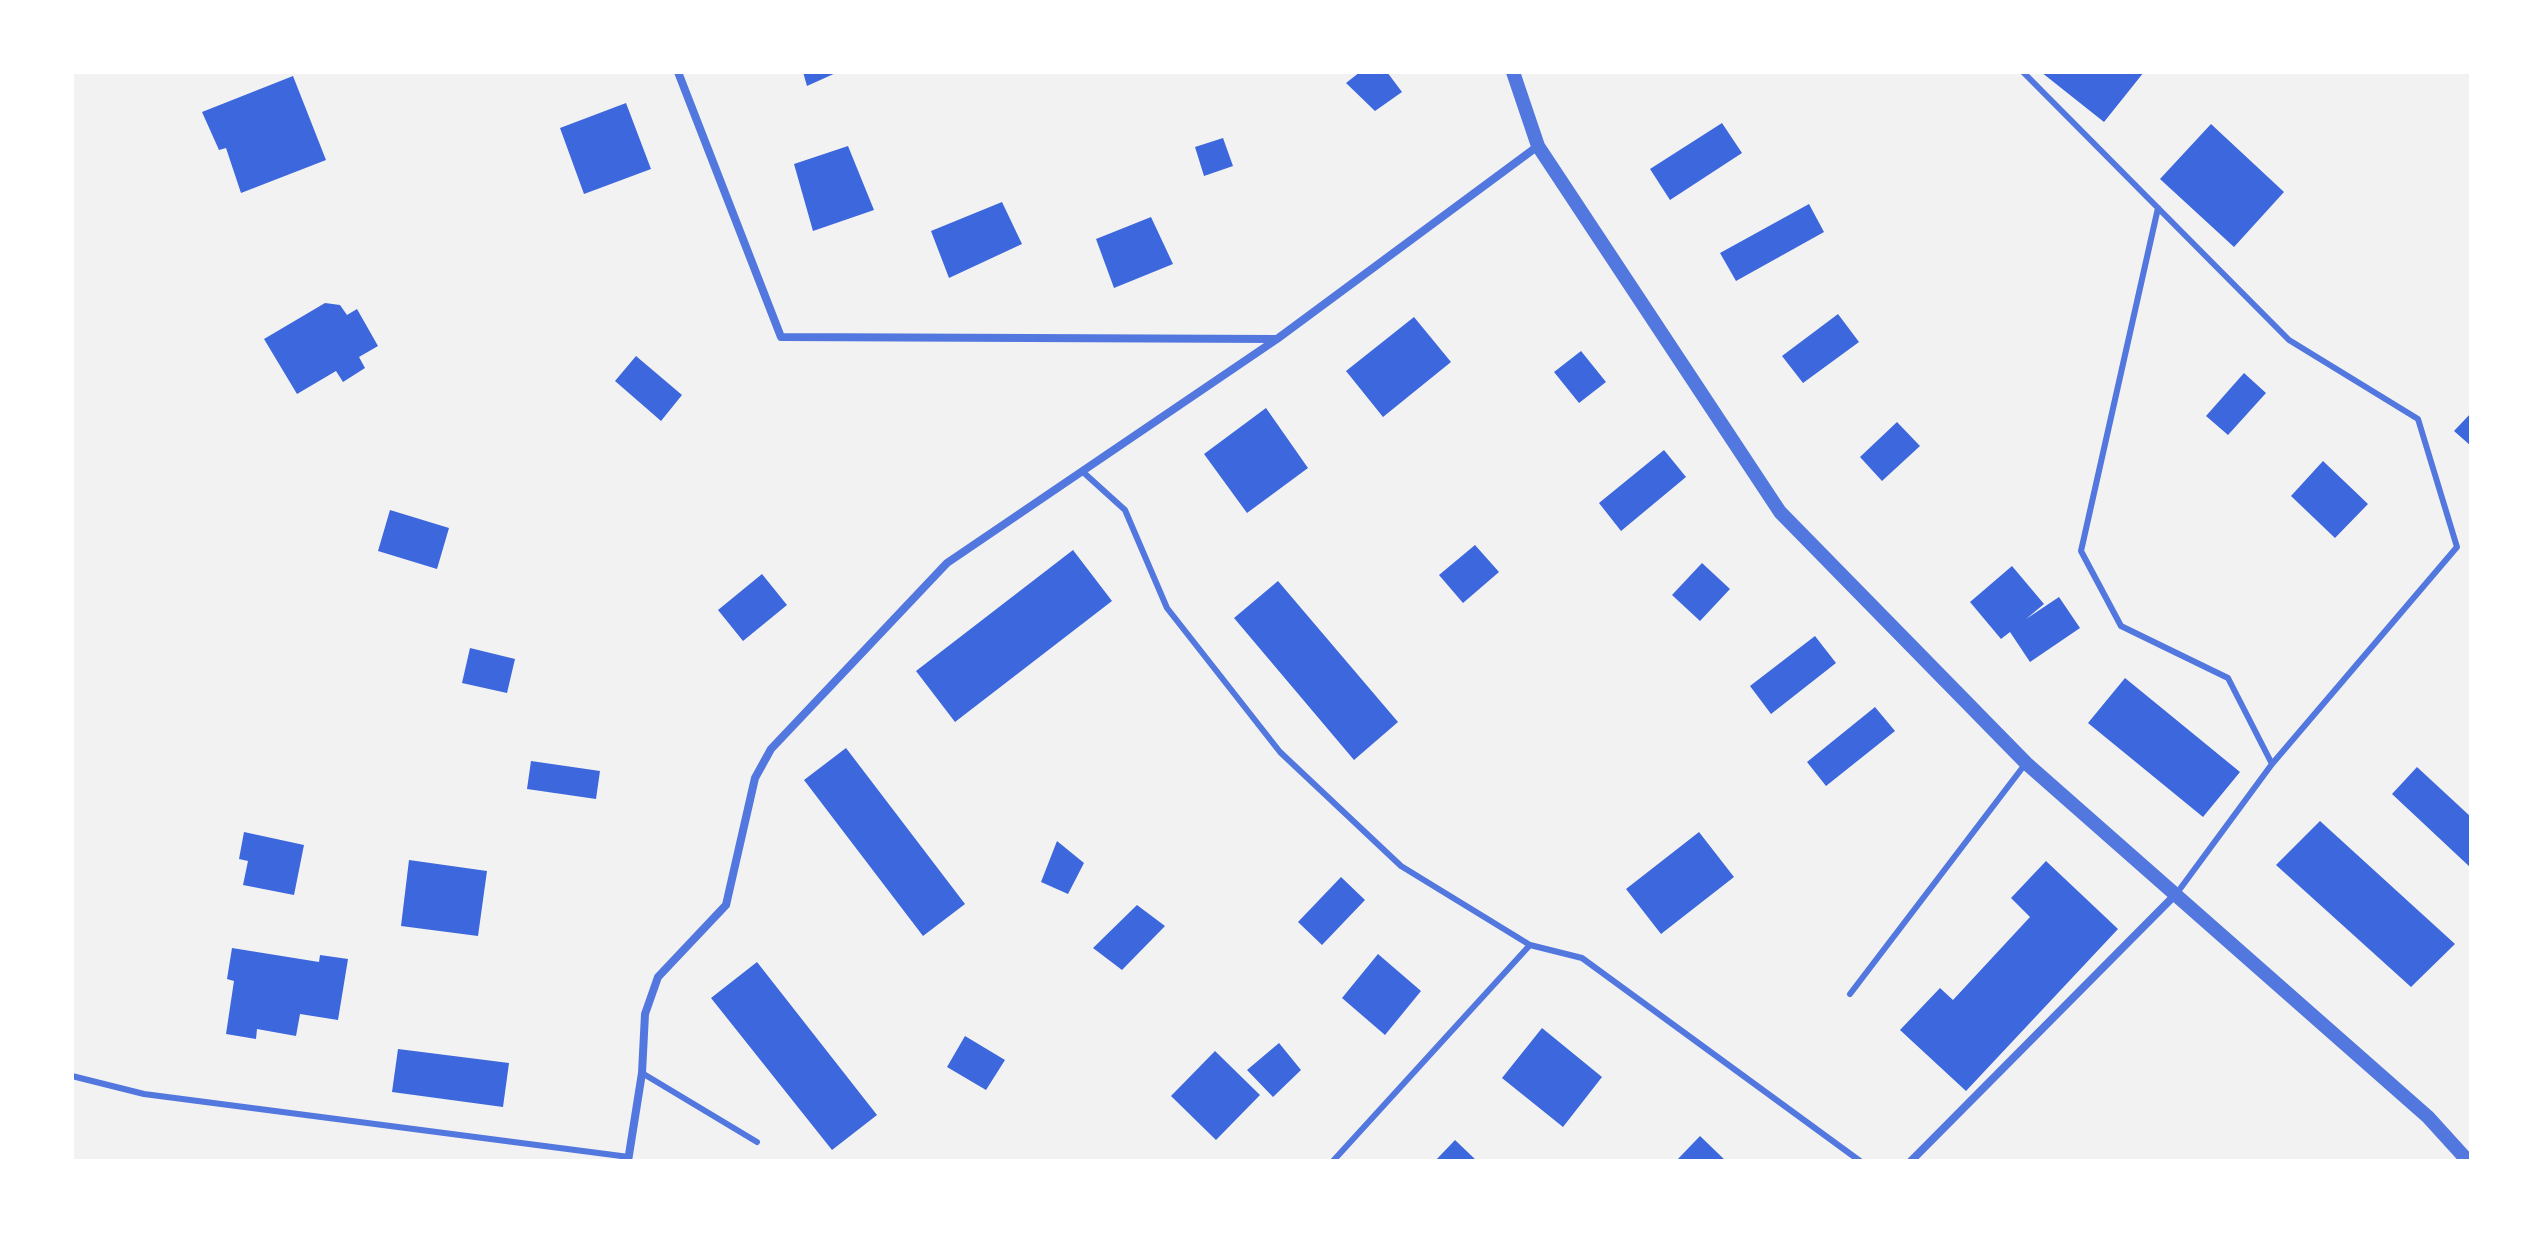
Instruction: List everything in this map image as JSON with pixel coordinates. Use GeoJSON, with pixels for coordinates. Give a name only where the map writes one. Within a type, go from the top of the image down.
{"type":"FeatureCollection","features":[{"type":"Feature","properties":{"kind":"street"},"geometry":{"type":"LineString","coordinates":[[678,72],[781,337],[1277,339]]}},
{"type":"Feature","properties":{"kind":"street"},"geometry":{"type":"LineString","coordinates":[[1511,72],[1538,146],[1780,512],[2026,763],[2428,1117],[2468,1161]]}},
{"type":"Feature","properties":{"kind":"street"},"geometry":{"type":"LineString","coordinates":[[628,1159],[642,1073],[645,1014],[658,977],[726,905],[755,778],[771,749],[947,563],[1277,339],[1538,146]]}},
{"type":"Feature","properties":{"kind":"street"},"geometry":{"type":"LineString","coordinates":[[1911,1161],[2177,893]]}},
{"type":"Feature","properties":{"kind":"lane"},"geometry":{"type":"LineString","coordinates":[[2023,72],[2289,340],[2418,419],[2457,547],[2272,764],[2177,893]]}},
{"type":"Feature","properties":{"kind":"lane"},"geometry":{"type":"LineString","coordinates":[[2158,208],[2081,551],[2121,626],[2228,678],[2272,764]]}},
{"type":"Feature","properties":{"kind":"lane"},"geometry":{"type":"LineString","coordinates":[[1083,472],[1125,510],[1167,608],[1280,752],[1401,866],[1530,945],[1582,958],[1860,1161]]}},
{"type":"Feature","properties":{"kind":"lane"},"geometry":{"type":"LineString","coordinates":[[1850,994],[2026,763]]}},
{"type":"Feature","properties":{"kind":"lane"},"geometry":{"type":"LineString","coordinates":[[1333,1161],[1530,945]]}},
{"type":"Feature","properties":{"kind":"lane"},"geometry":{"type":"LineString","coordinates":[[642,1073],[757,1142]]}},
{"type":"Feature","properties":{"kind":"lane"},"geometry":{"type":"LineString","coordinates":[[72,1076],[144,1094],[628,1159]]}},
{"type":"Feature","properties":{"kind":"building"},"geometry":{"type":"Polygon","coordinates":[[[803,72],[838,72],[807,86],[803,72]]]}},
{"type":"Feature","properties":{"kind":"building"},"geometry":{"type":"Polygon","coordinates":[[[1360,72],[1387,72],[1402,92],[1375,111],[1346,83],[1360,72]]]}},
{"type":"Feature","properties":{"kind":"building"},"geometry":{"type":"Polygon","coordinates":[[[2041,72],[2144,72],[2104,122],[2041,72]]]}},
{"type":"Feature","properties":{"kind":"building"},"geometry":{"type":"Polygon","coordinates":[[[293,76],[326,160],[241,193],[226,148],[219,150],[202,112],[293,76]]]}},
{"type":"Feature","properties":{"kind":"building"},"geometry":{"type":"Polygon","coordinates":[[[626,103],[651,169],[584,194],[560,128],[626,103]]]}},
{"type":"Feature","properties":{"kind":"building"},"geometry":{"type":"Polygon","coordinates":[[[1722,123],[1742,153],[1670,200],[1650,169],[1722,123]]]}},
{"type":"Feature","properties":{"kind":"building"},"geometry":{"type":"Polygon","coordinates":[[[2211,124],[2284,192],[2234,247],[2160,179],[2211,124]]]}},
{"type":"Feature","properties":{"kind":"building"},"geometry":{"type":"Polygon","coordinates":[[[1223,138],[1233,166],[1204,176],[1195,147],[1223,138]]]}},
{"type":"Feature","properties":{"kind":"building"},"geometry":{"type":"Polygon","coordinates":[[[848,146],[874,210],[813,231],[794,164],[848,146]]]}},
{"type":"Feature","properties":{"kind":"building"},"geometry":{"type":"Polygon","coordinates":[[[1002,202],[1022,244],[949,278],[931,231],[1002,202]]]}},
{"type":"Feature","properties":{"kind":"building"},"geometry":{"type":"Polygon","coordinates":[[[1809,204],[1824,232],[1736,281],[1720,253],[1809,204]]]}},
{"type":"Feature","properties":{"kind":"building"},"geometry":{"type":"Polygon","coordinates":[[[1151,217],[1173,264],[1114,288],[1096,239],[1151,217]]]}},
{"type":"Feature","properties":{"kind":"building"},"geometry":{"type":"Polygon","coordinates":[[[325,303],[340,305],[347,315],[357,309],[378,346],[359,357],[365,368],[343,382],[336,371],[297,394],[264,339],[325,303]]]}},
{"type":"Feature","properties":{"kind":"building"},"geometry":{"type":"Polygon","coordinates":[[[1838,314],[1859,342],[1803,383],[1782,356],[1838,314]]]}},
{"type":"Feature","properties":{"kind":"building"},"geometry":{"type":"Polygon","coordinates":[[[1414,317],[1451,362],[1383,417],[1346,371],[1414,317]]]}},
{"type":"Feature","properties":{"kind":"building"},"geometry":{"type":"Polygon","coordinates":[[[1581,351],[1606,382],[1579,403],[1554,372],[1581,351]]]}},
{"type":"Feature","properties":{"kind":"building"},"geometry":{"type":"Polygon","coordinates":[[[636,356],[682,395],[661,421],[615,381],[636,356]]]}},
{"type":"Feature","properties":{"kind":"building"},"geometry":{"type":"Polygon","coordinates":[[[2244,373],[2266,393],[2228,435],[2206,416],[2244,373]]]}},
{"type":"Feature","properties":{"kind":"building"},"geometry":{"type":"Polygon","coordinates":[[[1266,408],[1308,468],[1247,513],[1204,454],[1266,408]]]}},
{"type":"Feature","properties":{"kind":"building"},"geometry":{"type":"Polygon","coordinates":[[[2471,413],[2471,446],[2454,431],[2471,413]]]}},
{"type":"Feature","properties":{"kind":"building"},"geometry":{"type":"Polygon","coordinates":[[[1897,422],[1920,446],[1882,481],[1860,457],[1897,422]]]}},
{"type":"Feature","properties":{"kind":"building"},"geometry":{"type":"Polygon","coordinates":[[[1664,450],[1686,477],[1621,531],[1599,503],[1664,450]]]}},
{"type":"Feature","properties":{"kind":"building"},"geometry":{"type":"Polygon","coordinates":[[[2323,461],[2368,504],[2335,538],[2291,496],[2323,461]]]}},
{"type":"Feature","properties":{"kind":"building"},"geometry":{"type":"Polygon","coordinates":[[[390,510],[449,528],[437,569],[378,551],[390,510]]]}},
{"type":"Feature","properties":{"kind":"building"},"geometry":{"type":"Polygon","coordinates":[[[1475,545],[1499,572],[1463,603],[1439,575],[1475,545]]]}},
{"type":"Feature","properties":{"kind":"building"},"geometry":{"type":"Polygon","coordinates":[[[1073,550],[1112,601],[955,722],[916,671],[1073,550]]]}},
{"type":"Feature","properties":{"kind":"building"},"geometry":{"type":"Polygon","coordinates":[[[1702,563],[1730,589],[1700,621],[1672,595],[1702,563]]]}},
{"type":"Feature","properties":{"kind":"building"},"geometry":{"type":"Polygon","coordinates":[[[2012,566],[2044,604],[2026,619],[2059,597],[2080,628],[2030,662],[2010,632],[2001,639],[1970,602],[2012,566]]]}},
{"type":"Feature","properties":{"kind":"building"},"geometry":{"type":"Polygon","coordinates":[[[762,574],[787,605],[743,641],[718,610],[762,574]]]}},
{"type":"Feature","properties":{"kind":"building"},"geometry":{"type":"Polygon","coordinates":[[[1278,581],[1398,722],[1354,760],[1234,618],[1278,581]]]}},
{"type":"Feature","properties":{"kind":"building"},"geometry":{"type":"Polygon","coordinates":[[[1815,636],[1836,663],[1771,714],[1750,686],[1815,636]]]}},
{"type":"Feature","properties":{"kind":"building"},"geometry":{"type":"Polygon","coordinates":[[[470,648],[515,659],[507,693],[462,683],[470,648]]]}},
{"type":"Feature","properties":{"kind":"building"},"geometry":{"type":"Polygon","coordinates":[[[2125,678],[2240,772],[2203,817],[2088,723],[2125,678]]]}},
{"type":"Feature","properties":{"kind":"building"},"geometry":{"type":"Polygon","coordinates":[[[1875,707],[1895,731],[1826,786],[1807,762],[1875,707]]]}},
{"type":"Feature","properties":{"kind":"building"},"geometry":{"type":"Polygon","coordinates":[[[846,748],[965,904],[923,936],[804,780],[846,748]]]}},
{"type":"Feature","properties":{"kind":"building"},"geometry":{"type":"Polygon","coordinates":[[[531,761],[600,771],[596,799],[527,789],[531,761]]]}},
{"type":"Feature","properties":{"kind":"building"},"geometry":{"type":"Polygon","coordinates":[[[2417,767],[2471,817],[2471,868],[2392,794],[2417,767]]]}},
{"type":"Feature","properties":{"kind":"building"},"geometry":{"type":"Polygon","coordinates":[[[2320,821],[2455,944],[2411,987],[2276,865],[2320,821]]]}},
{"type":"Feature","properties":{"kind":"building"},"geometry":{"type":"Polygon","coordinates":[[[244,832],[304,845],[294,895],[243,885],[248,861],[239,859],[244,832]]]}},
{"type":"Feature","properties":{"kind":"building"},"geometry":{"type":"Polygon","coordinates":[[[1699,832],[1734,877],[1661,934],[1626,889],[1699,832]]]}},
{"type":"Feature","properties":{"kind":"building"},"geometry":{"type":"Polygon","coordinates":[[[1057,841],[1084,863],[1068,894],[1041,882],[1057,841]]]}},
{"type":"Feature","properties":{"kind":"building"},"geometry":{"type":"Polygon","coordinates":[[[409,860],[487,871],[478,936],[401,926],[409,860]]]}},
{"type":"Feature","properties":{"kind":"building"},"geometry":{"type":"Polygon","coordinates":[[[2046,861],[2118,929],[1966,1091],[1900,1030],[1940,988],[1953,1000],[2030,917],[2011,898],[2046,861]]]}},
{"type":"Feature","properties":{"kind":"building"},"geometry":{"type":"Polygon","coordinates":[[[1341,877],[1365,900],[1322,945],[1298,922],[1341,877]]]}},
{"type":"Feature","properties":{"kind":"building"},"geometry":{"type":"Polygon","coordinates":[[[1137,905],[1165,926],[1122,970],[1093,948],[1137,905]]]}},
{"type":"Feature","properties":{"kind":"building"},"geometry":{"type":"Polygon","coordinates":[[[232,948],[319,962],[320,955],[348,959],[338,1020],[300,1014],[296,1036],[257,1029],[256,1039],[226,1034],[234,981],[227,979],[232,948]]]}},
{"type":"Feature","properties":{"kind":"building"},"geometry":{"type":"Polygon","coordinates":[[[1378,954],[1421,991],[1385,1035],[1342,998],[1378,954]]]}},
{"type":"Feature","properties":{"kind":"building"},"geometry":{"type":"Polygon","coordinates":[[[757,962],[877,1115],[832,1150],[711,998],[757,962]]]}},
{"type":"Feature","properties":{"kind":"building"},"geometry":{"type":"Polygon","coordinates":[[[1542,1028],[1602,1077],[1563,1127],[1502,1078],[1542,1028]]]}},
{"type":"Feature","properties":{"kind":"building"},"geometry":{"type":"Polygon","coordinates":[[[965,1036],[1005,1060],[986,1090],[947,1067],[965,1036]]]}},
{"type":"Feature","properties":{"kind":"building"},"geometry":{"type":"Polygon","coordinates":[[[1279,1043],[1301,1070],[1273,1097],[1247,1070],[1279,1043]]]}},
{"type":"Feature","properties":{"kind":"building"},"geometry":{"type":"Polygon","coordinates":[[[398,1049],[509,1063],[503,1107],[392,1092],[398,1049]]]}},
{"type":"Feature","properties":{"kind":"building"},"geometry":{"type":"Polygon","coordinates":[[[1215,1051],[1260,1095],[1216,1140],[1171,1096],[1215,1051]]]}},
{"type":"Feature","properties":{"kind":"building"},"geometry":{"type":"Polygon","coordinates":[[[1700,1136],[1726,1161],[1676,1161],[1700,1136]]]}},
{"type":"Feature","properties":{"kind":"building"},"geometry":{"type":"Polygon","coordinates":[[[1455,1140],[1477,1161],[1435,1161],[1455,1140]]]}}]}
